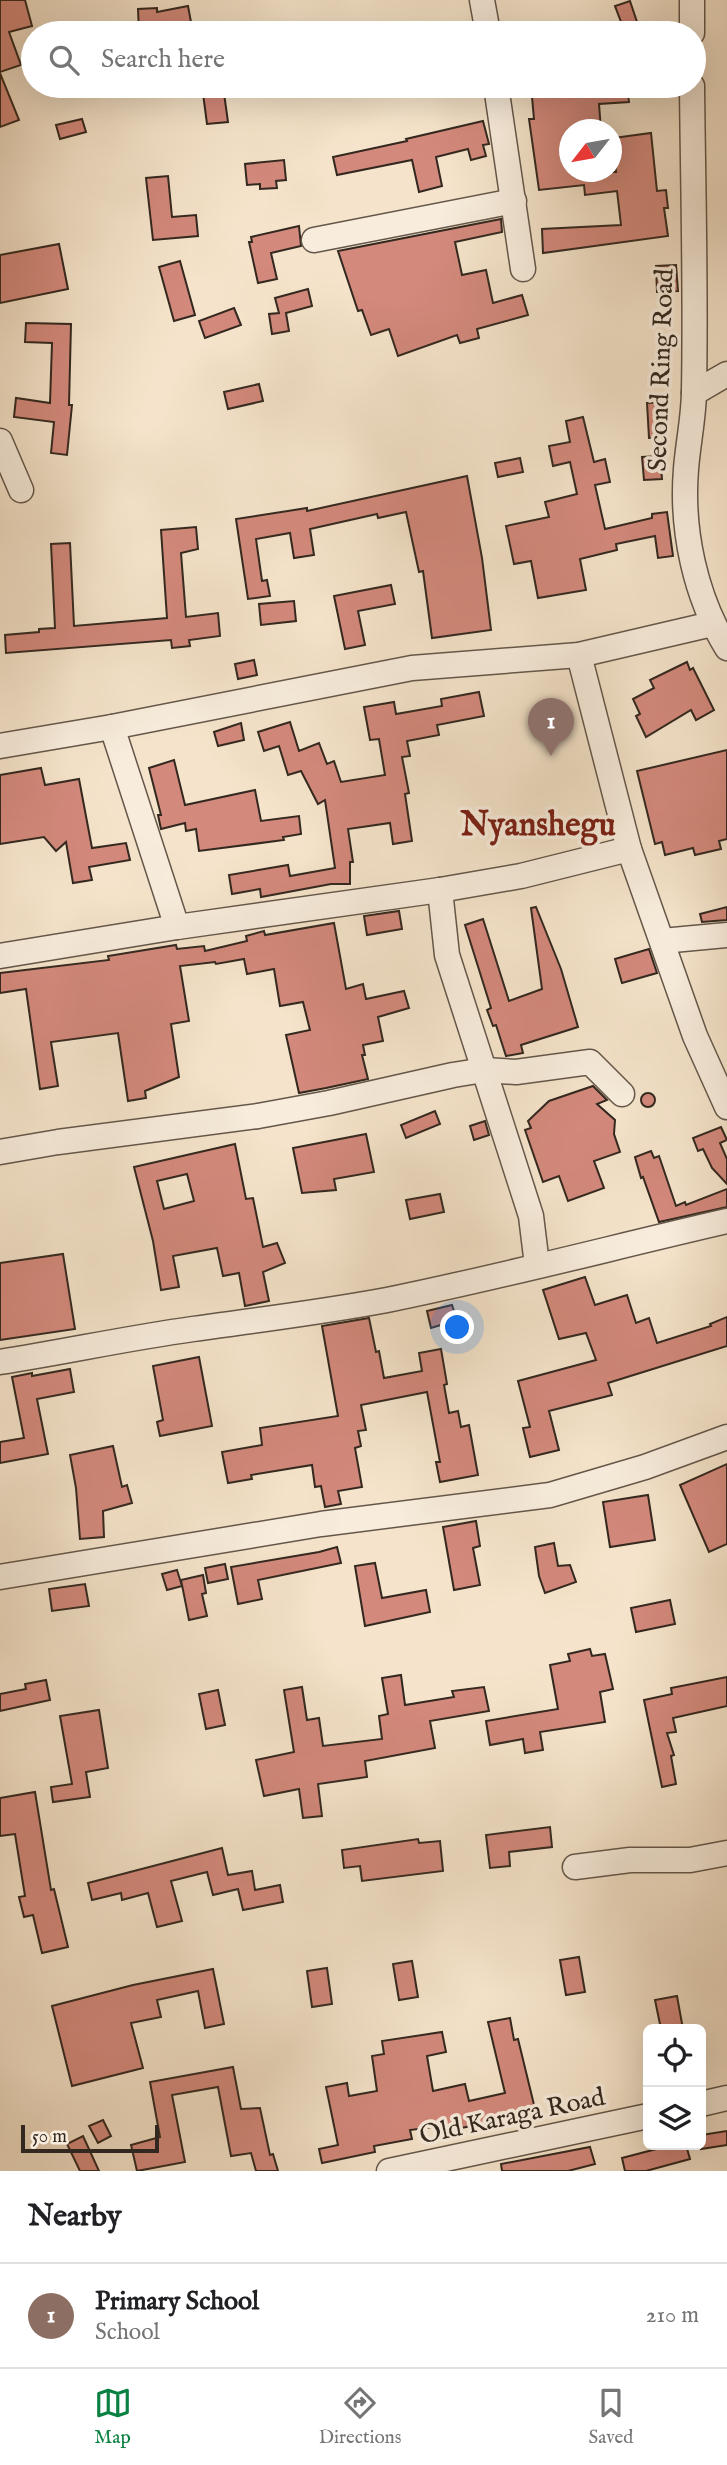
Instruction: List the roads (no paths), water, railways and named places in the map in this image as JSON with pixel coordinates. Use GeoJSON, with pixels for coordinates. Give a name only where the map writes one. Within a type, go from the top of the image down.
{"type":"FeatureCollection","features":[{"type":"Feature","properties":{"kind":"street"},"geometry":{"type":"LineString","coordinates":[[482,0],[486,21]]}},
{"type":"Feature","properties":{"kind":"street"},"geometry":{"type":"LineString","coordinates":[[692,0],[692,21]]}},
{"type":"Feature","properties":{"kind":"street"},"geometry":{"type":"LineString","coordinates":[[498,98],[523,269]]}},
{"type":"Feature","properties":{"kind":"street","name":"Second Ring Road"},"geometry":{"type":"LineString","coordinates":[[692,98],[694,393],[686,472],[688,524],[696,576],[712,624],[727,648]]}},
{"type":"Feature","properties":{"kind":"street"},"geometry":{"type":"LineString","coordinates":[[314,240],[514,201]]}},
{"type":"Feature","properties":{"kind":"street"},"geometry":{"type":"LineString","coordinates":[[694,393],[727,374]]}},
{"type":"Feature","properties":{"kind":"street"},"geometry":{"type":"LineString","coordinates":[[0,441],[20,491]]}},
{"type":"Feature","properties":{"kind":"street"},"geometry":{"type":"LineString","coordinates":[[0,746],[112,727],[412,668],[579,655],[712,624]]}},
{"type":"Feature","properties":{"kind":"street"},"geometry":{"type":"LineString","coordinates":[[579,655],[629,849],[695,1036],[727,1107]]}},
{"type":"Feature","properties":{"kind":"street"},"geometry":{"type":"LineString","coordinates":[[112,727],[177,927]]}},
{"type":"Feature","properties":{"kind":"street"},"geometry":{"type":"LineString","coordinates":[[0,956],[177,927],[440,890],[521,876],[629,849]]}},
{"type":"Feature","properties":{"kind":"street"},"geometry":{"type":"LineString","coordinates":[[440,890],[447,955],[531,1216],[537,1265]]}},
{"type":"Feature","properties":{"kind":"street"},"geometry":{"type":"LineString","coordinates":[[662,941],[727,935]]}},
{"type":"Feature","properties":{"kind":"street"},"geometry":{"type":"LineString","coordinates":[[0,1152],[96,1136],[258,1116],[453,1074],[485,1070],[516,1072],[590,1062],[622,1094]]}},
{"type":"Feature","properties":{"kind":"street"},"geometry":{"type":"LineString","coordinates":[[0,1362],[384,1300],[501,1276],[537,1265],[727,1221]]}},
{"type":"Feature","properties":{"kind":"street"},"geometry":{"type":"LineString","coordinates":[[0,1577],[321,1524],[550,1494],[645,1467],[727,1437]]}},
{"type":"Feature","properties":{"kind":"street"},"geometry":{"type":"LineString","coordinates":[[575,1867],[630,1860],[690,1860],[727,1853]]}},
{"type":"Feature","properties":{"kind":"street"},"geometry":{"type":"LineString","coordinates":[[706,2103],[727,2098]]}},
{"type":"Feature","properties":{"kind":"street","name":"Old Karaga Road"},"geometry":{"type":"LineString","coordinates":[[389,2171],[643,2117]]}},
{"type":"Feature","properties":{"kind":"place","name":"Primary School"},"geometry":{"type":"Point","coordinates":[551,756]}},
{"type":"Feature","properties":{"kind":"district","name":"Nyanshegu"},"geometry":{"type":"Point","coordinates":[538,823]}}]}
